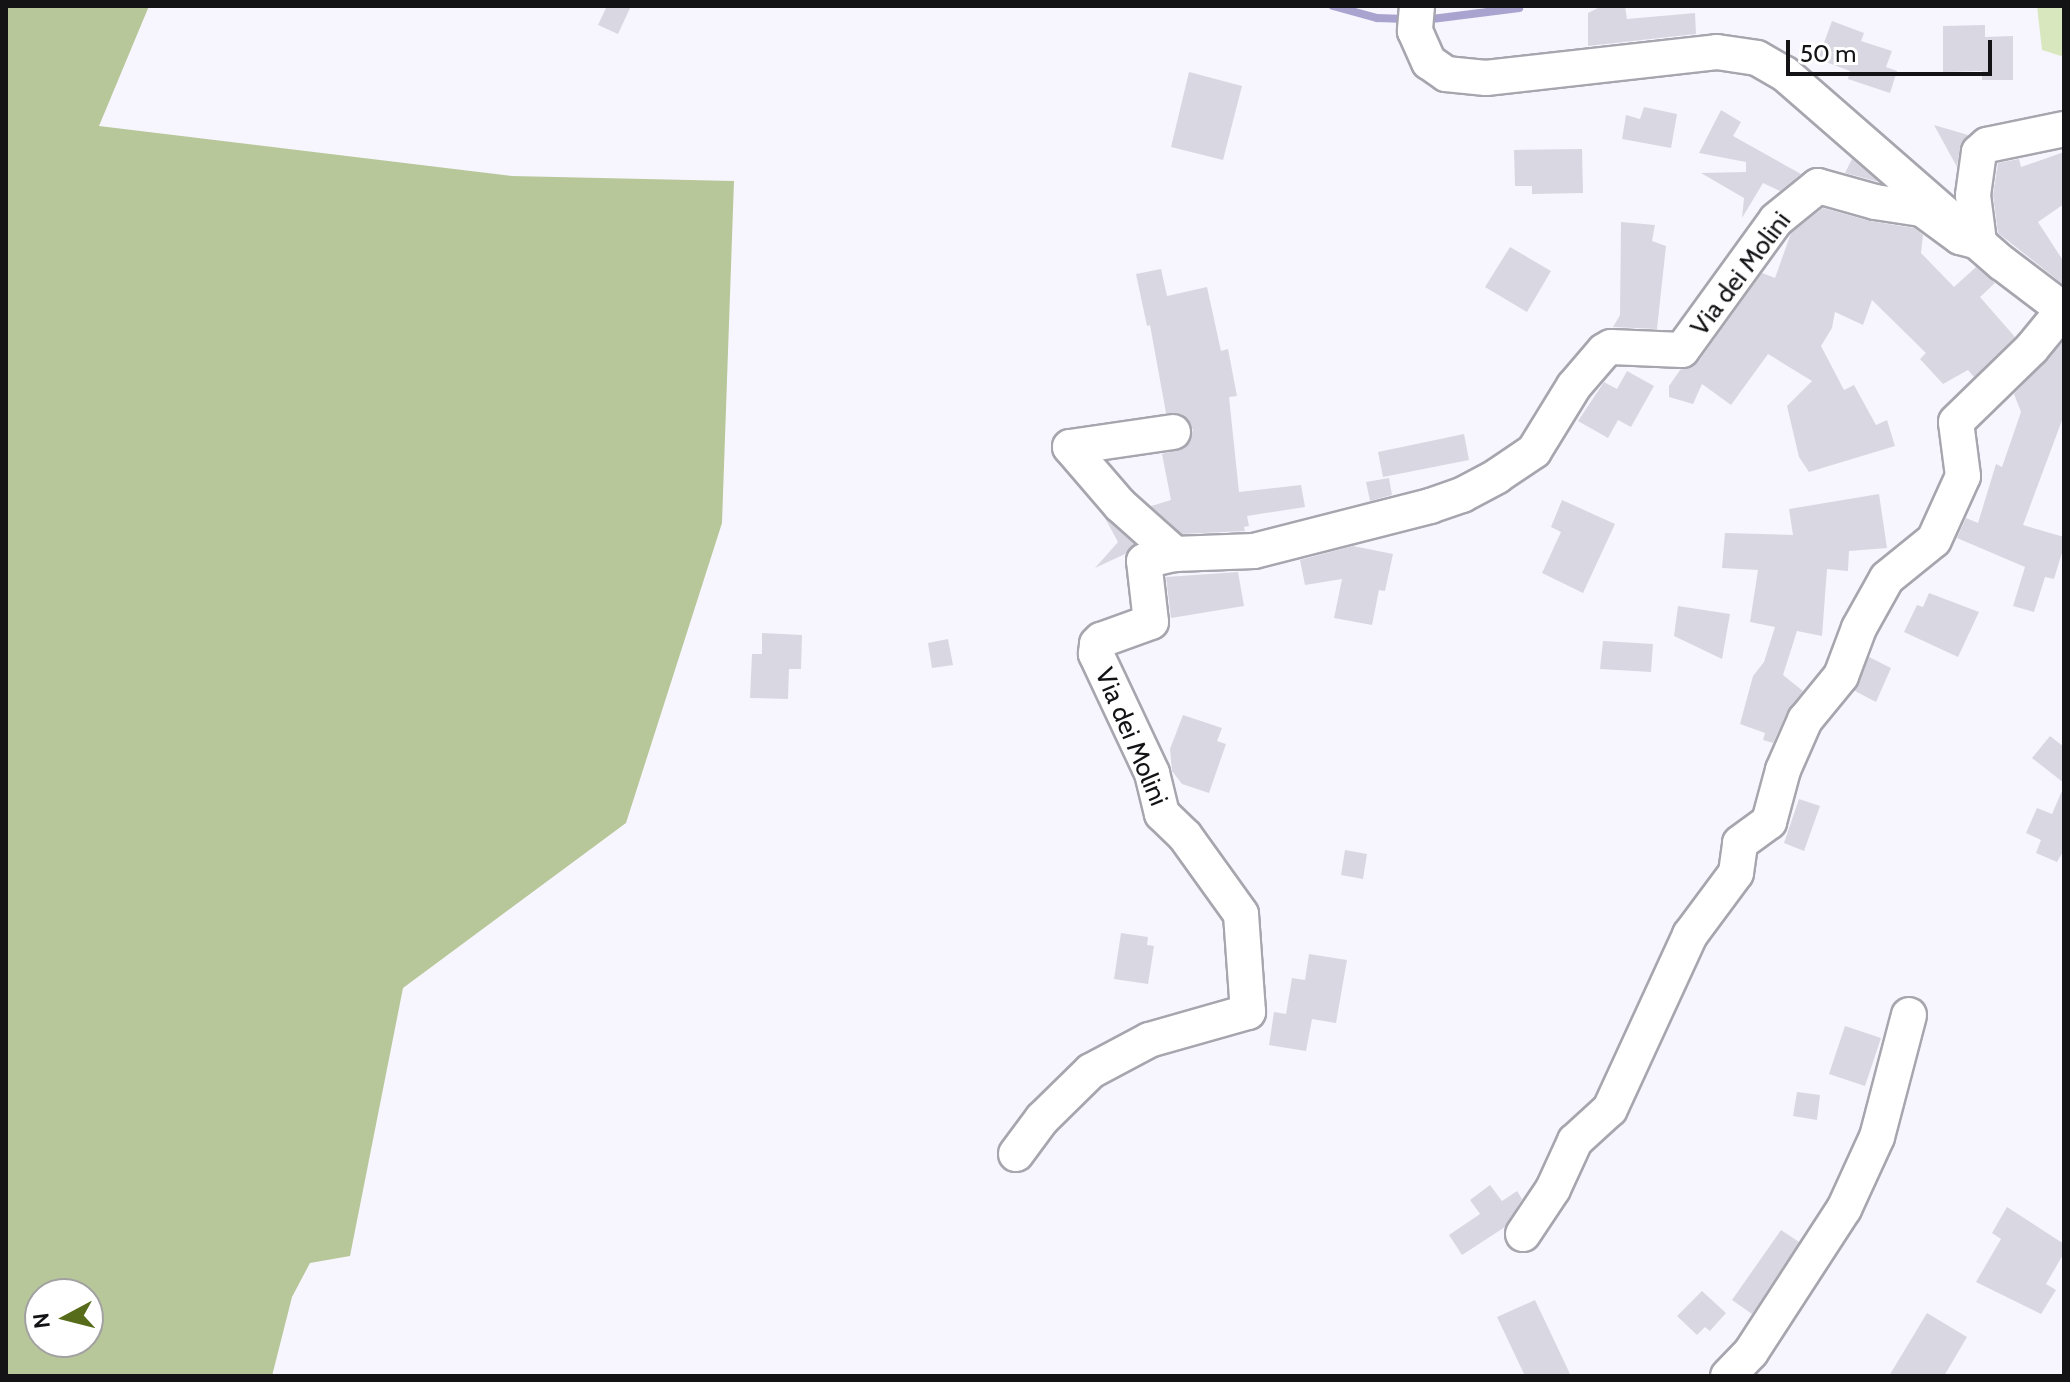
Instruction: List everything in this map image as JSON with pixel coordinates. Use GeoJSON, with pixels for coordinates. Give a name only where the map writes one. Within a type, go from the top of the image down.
{"type":"FeatureCollection","features":[{"type":"Feature","properties":{"kind":"street"},"geometry":{"type":"LineString","coordinates":[[1416,19],[1429,62],[1446,74],[1486,78],[1717,52],[1757,58],[1785,74],[1979,242],[2064,310],[2032,348],[1956,422],[1963,476],[1934,540],[1887,578],[1859,628],[1841,676],[1805,720],[1783,770],[1769,822],[1740,843],[1736,873],[1690,935],[1610,1109],[1575,1141],[1553,1189],[1523,1234]]}},
{"type":"Feature","properties":{"kind":"street"},"geometry":{"type":"LineString","coordinates":[[1979,242],[1973,195],[1979,152],[1987,145],[2064,129]]}},
{"type":"Feature","properties":{"kind":"street","name":"Via dei Molini"},"geometry":{"type":"LineString","coordinates":[[1016,1154],[1042,1119],[1091,1071],[1149,1040],[1248,1012],[1241,914],[1185,836],[1162,814],[1152,773],[1096,654],[1097,644],[1101,640],[1151,622],[1144,561],[1175,554],[1254,551],[1430,506],[1462,495],[1497,476],[1534,451],[1574,386],[1604,351],[1611,347],[1682,350],[1776,220],[1818,186],[1875,202],[1922,209],[1960,237],[1979,242]]}},
{"type":"Feature","properties":{"kind":"street"},"geometry":{"type":"LineString","coordinates":[[1173,432],[1070,447],[1120,505],[1175,554]]}},
{"type":"Feature","properties":{"kind":"street"},"geometry":{"type":"LineString","coordinates":[[1728,1376],[1751,1352],[1844,1209],[1877,1137],[1909,1015]]}},
{"type":"Feature","properties":{"kind":"green space"},"geometry":{"type":"Polygon","coordinates":[[[6,6],[149,6],[99,126],[512,176],[734,181],[722,523],[626,823],[403,988],[350,1256],[310,1263],[292,1297],[272,1376],[6,1376],[6,6]]]}},
{"type":"Feature","properties":{"kind":"green space"},"geometry":{"type":"Polygon","coordinates":[[[2037,6],[2064,6],[2064,54],[2061,56],[2042,50],[2037,6]]]}},
{"type":"Feature","properties":{"kind":"building"},"geometry":{"type":"Polygon","coordinates":[[[607,6],[631,6],[618,34],[598,25],[607,6]]]}},
{"type":"Feature","properties":{"kind":"building"},"geometry":{"type":"Polygon","coordinates":[[[1602,6],[1625,6],[1627,19],[1695,13],[1696,34],[1588,46],[1588,13],[1602,6]]]}},
{"type":"Feature","properties":{"kind":"building"},"geometry":{"type":"Polygon","coordinates":[[[1832,21],[1864,33],[1861,41],[1892,51],[1886,67],[1897,71],[1890,93],[1848,79],[1850,71],[1818,59],[1832,21]]]}},
{"type":"Feature","properties":{"kind":"building"},"geometry":{"type":"Polygon","coordinates":[[[1985,25],[1985,37],[2013,36],[2013,80],[1982,80],[1982,71],[1943,72],[1943,26],[1985,25]]]}},
{"type":"Feature","properties":{"kind":"building"},"geometry":{"type":"Polygon","coordinates":[[[1189,72],[1242,86],[1223,160],[1171,147],[1189,72]]]}},
{"type":"Feature","properties":{"kind":"building"},"geometry":{"type":"Polygon","coordinates":[[[1644,107],[1677,114],[1671,148],[1622,139],[1626,115],[1640,119],[1644,107]]]}},
{"type":"Feature","properties":{"kind":"building"},"geometry":{"type":"Polygon","coordinates":[[[1721,110],[1741,122],[1733,136],[1801,174],[1780,191],[1763,183],[1742,218],[1744,198],[1701,173],[1746,172],[1746,162],[1699,153],[1721,110]]]}},
{"type":"Feature","properties":{"kind":"building"},"geometry":{"type":"Polygon","coordinates":[[[1934,125],[1968,135],[1960,148],[1957,167],[1934,125]]]}},
{"type":"Feature","properties":{"kind":"building"},"geometry":{"type":"Polygon","coordinates":[[[1582,149],[1583,193],[1532,194],[1532,186],[1515,186],[1514,150],[1582,149]]]}},
{"type":"Feature","properties":{"kind":"building"},"geometry":{"type":"Polygon","coordinates":[[[2064,152],[2064,204],[2038,222],[2064,262],[2064,285],[1998,233],[1993,195],[1998,163],[2019,159],[2021,167],[2064,152]]]}},
{"type":"Feature","properties":{"kind":"building"},"geometry":{"type":"Polygon","coordinates":[[[1852,159],[1879,182],[1845,173],[1852,159]]]}},
{"type":"Feature","properties":{"kind":"building"},"geometry":{"type":"Polygon","coordinates":[[[1823,208],[1870,221],[1914,228],[1923,235],[1921,253],[1954,287],[1976,267],[1995,283],[1980,297],[2015,337],[1974,377],[1968,370],[1943,384],[1920,359],[1926,353],[1872,300],[1863,325],[1835,312],[1832,328],[1821,346],[1844,390],[1854,385],[1876,425],[1887,420],[1895,446],[1809,472],[1799,457],[1787,406],[1812,381],[1768,354],[1731,405],[1702,384],[1693,404],[1669,397],[1669,386],[1680,370],[1698,362],[1762,273],[1775,278],[1791,233],[1823,208]]]}},
{"type":"Feature","properties":{"kind":"building"},"geometry":{"type":"Polygon","coordinates":[[[1621,222],[1655,225],[1652,241],[1666,246],[1657,329],[1613,327],[1620,315],[1621,222]]]}},
{"type":"Feature","properties":{"kind":"building"},"geometry":{"type":"Polygon","coordinates":[[[1510,247],[1551,271],[1527,312],[1485,287],[1510,247]]]}},
{"type":"Feature","properties":{"kind":"building"},"geometry":{"type":"Polygon","coordinates":[[[1161,269],[1167,296],[1207,287],[1221,351],[1228,349],[1237,396],[1229,397],[1239,492],[1301,485],[1305,507],[1247,516],[1249,526],[1244,527],[1245,531],[1182,534],[1151,506],[1171,500],[1162,454],[1185,448],[1193,430],[1181,414],[1166,413],[1150,325],[1147,326],[1136,274],[1161,269]]]}},
{"type":"Feature","properties":{"kind":"building"},"geometry":{"type":"Polygon","coordinates":[[[2064,341],[2064,415],[2023,525],[2064,537],[2064,546],[2054,579],[2045,577],[2034,612],[2013,606],[2025,567],[1957,538],[1966,518],[1978,523],[1996,464],[2002,467],[2021,412],[2014,394],[2064,341]]]}},
{"type":"Feature","properties":{"kind":"building"},"geometry":{"type":"Polygon","coordinates":[[[1627,371],[1654,386],[1631,427],[1618,420],[1608,438],[1578,421],[1604,382],[1617,389],[1627,371]]]}},
{"type":"Feature","properties":{"kind":"building"},"geometry":{"type":"Polygon","coordinates":[[[1464,434],[1469,460],[1383,477],[1378,452],[1464,434]]]}},
{"type":"Feature","properties":{"kind":"building"},"geometry":{"type":"Polygon","coordinates":[[[1389,478],[1392,495],[1370,501],[1366,482],[1389,478]]]}},
{"type":"Feature","properties":{"kind":"building"},"geometry":{"type":"Polygon","coordinates":[[[1879,494],[1887,548],[1849,551],[1848,571],[1827,569],[1822,636],[1797,631],[1783,675],[1803,691],[1787,712],[1773,743],[1763,740],[1765,733],[1740,724],[1753,676],[1764,662],[1775,627],[1750,622],[1758,570],[1722,568],[1725,533],[1793,535],[1789,509],[1879,494]]]}},
{"type":"Feature","properties":{"kind":"building"},"geometry":{"type":"Polygon","coordinates":[[[1562,500],[1615,524],[1583,593],[1542,573],[1561,532],[1551,527],[1562,500]]]}},
{"type":"Feature","properties":{"kind":"building"},"geometry":{"type":"Polygon","coordinates":[[[1105,518],[1134,544],[1125,554],[1095,568],[1118,542],[1105,518]]]}},
{"type":"Feature","properties":{"kind":"building"},"geometry":{"type":"Polygon","coordinates":[[[1353,546],[1393,554],[1385,591],[1379,590],[1372,625],[1334,618],[1342,579],[1305,585],[1300,560],[1353,546]]]}},
{"type":"Feature","properties":{"kind":"building"},"geometry":{"type":"Polygon","coordinates":[[[1238,572],[1244,606],[1171,618],[1166,577],[1238,572]]]}},
{"type":"Feature","properties":{"kind":"building"},"geometry":{"type":"Polygon","coordinates":[[[1929,593],[1979,612],[1958,657],[1904,632],[1917,605],[1923,607],[1929,593]]]}},
{"type":"Feature","properties":{"kind":"building"},"geometry":{"type":"Polygon","coordinates":[[[1678,606],[1730,614],[1722,659],[1674,636],[1678,606]]]}},
{"type":"Feature","properties":{"kind":"building"},"geometry":{"type":"Polygon","coordinates":[[[762,633],[802,635],[801,669],[789,669],[788,699],[750,698],[752,654],[762,654],[762,633]]]}},
{"type":"Feature","properties":{"kind":"building"},"geometry":{"type":"Polygon","coordinates":[[[948,639],[953,665],[932,668],[928,643],[948,639]]]}},
{"type":"Feature","properties":{"kind":"building"},"geometry":{"type":"Polygon","coordinates":[[[1603,641],[1653,644],[1651,672],[1600,669],[1603,641]]]}},
{"type":"Feature","properties":{"kind":"building"},"geometry":{"type":"Polygon","coordinates":[[[1869,657],[1891,668],[1876,702],[1855,691],[1869,657]]]}},
{"type":"Feature","properties":{"kind":"building"},"geometry":{"type":"Polygon","coordinates":[[[1183,715],[1222,728],[1217,741],[1226,744],[1209,793],[1182,784],[1172,771],[1170,749],[1183,715]]]}},
{"type":"Feature","properties":{"kind":"building"},"geometry":{"type":"Polygon","coordinates":[[[2050,736],[2064,747],[2064,783],[2032,758],[2050,736]]]}},
{"type":"Feature","properties":{"kind":"building"},"geometry":{"type":"Polygon","coordinates":[[[2064,786],[2064,850],[2057,862],[2036,853],[2041,840],[2026,833],[2037,808],[2052,814],[2064,786]]]}},
{"type":"Feature","properties":{"kind":"building"},"geometry":{"type":"Polygon","coordinates":[[[1799,799],[1820,806],[1804,851],[1784,843],[1799,799]]]}},
{"type":"Feature","properties":{"kind":"building"},"geometry":{"type":"Polygon","coordinates":[[[1345,850],[1367,854],[1363,879],[1341,875],[1345,850]]]}},
{"type":"Feature","properties":{"kind":"building"},"geometry":{"type":"Polygon","coordinates":[[[1121,933],[1148,937],[1147,945],[1154,946],[1148,984],[1114,979],[1121,933]]]}},
{"type":"Feature","properties":{"kind":"building"},"geometry":{"type":"Polygon","coordinates":[[[1309,954],[1347,960],[1336,1023],[1312,1019],[1306,1051],[1269,1045],[1274,1012],[1286,1014],[1292,978],[1305,980],[1309,954]]]}},
{"type":"Feature","properties":{"kind":"building"},"geometry":{"type":"Polygon","coordinates":[[[1845,1026],[1881,1038],[1865,1086],[1829,1074],[1845,1026]]]}},
{"type":"Feature","properties":{"kind":"building"},"geometry":{"type":"Polygon","coordinates":[[[1797,1092],[1820,1095],[1817,1120],[1793,1116],[1797,1092]]]}},
{"type":"Feature","properties":{"kind":"building"},"geometry":{"type":"Polygon","coordinates":[[[1490,1185],[1502,1201],[1517,1191],[1522,1199],[1505,1227],[1462,1255],[1449,1235],[1480,1214],[1470,1200],[1490,1185]]]}},
{"type":"Feature","properties":{"kind":"building"},"geometry":{"type":"Polygon","coordinates":[[[2007,1207],[2064,1244],[2064,1253],[2046,1284],[2056,1290],[2041,1314],[1976,1282],[2001,1239],[1992,1233],[2007,1207]]]}},
{"type":"Feature","properties":{"kind":"building"},"geometry":{"type":"Polygon","coordinates":[[[1781,1230],[1799,1242],[1752,1314],[1732,1300],[1781,1230]]]}},
{"type":"Feature","properties":{"kind":"building"},"geometry":{"type":"Polygon","coordinates":[[[1702,1291],[1726,1313],[1710,1331],[1705,1327],[1697,1335],[1677,1316],[1702,1291]]]}},
{"type":"Feature","properties":{"kind":"building"},"geometry":{"type":"Polygon","coordinates":[[[1535,1300],[1571,1376],[1525,1376],[1497,1317],[1535,1300]]]}},
{"type":"Feature","properties":{"kind":"building"},"geometry":{"type":"Polygon","coordinates":[[[1927,1313],[1967,1337],[1944,1376],[1889,1376],[1927,1313]]]}},
{"type":"Feature","properties":{"kind":"waterway"},"geometry":{"type":"LineString","coordinates":[[1333,6],[1377,18],[1406,19]]}},
{"type":"Feature","properties":{"kind":"waterway"},"geometry":{"type":"LineString","coordinates":[[1424,20],[1519,8]]}}]}
